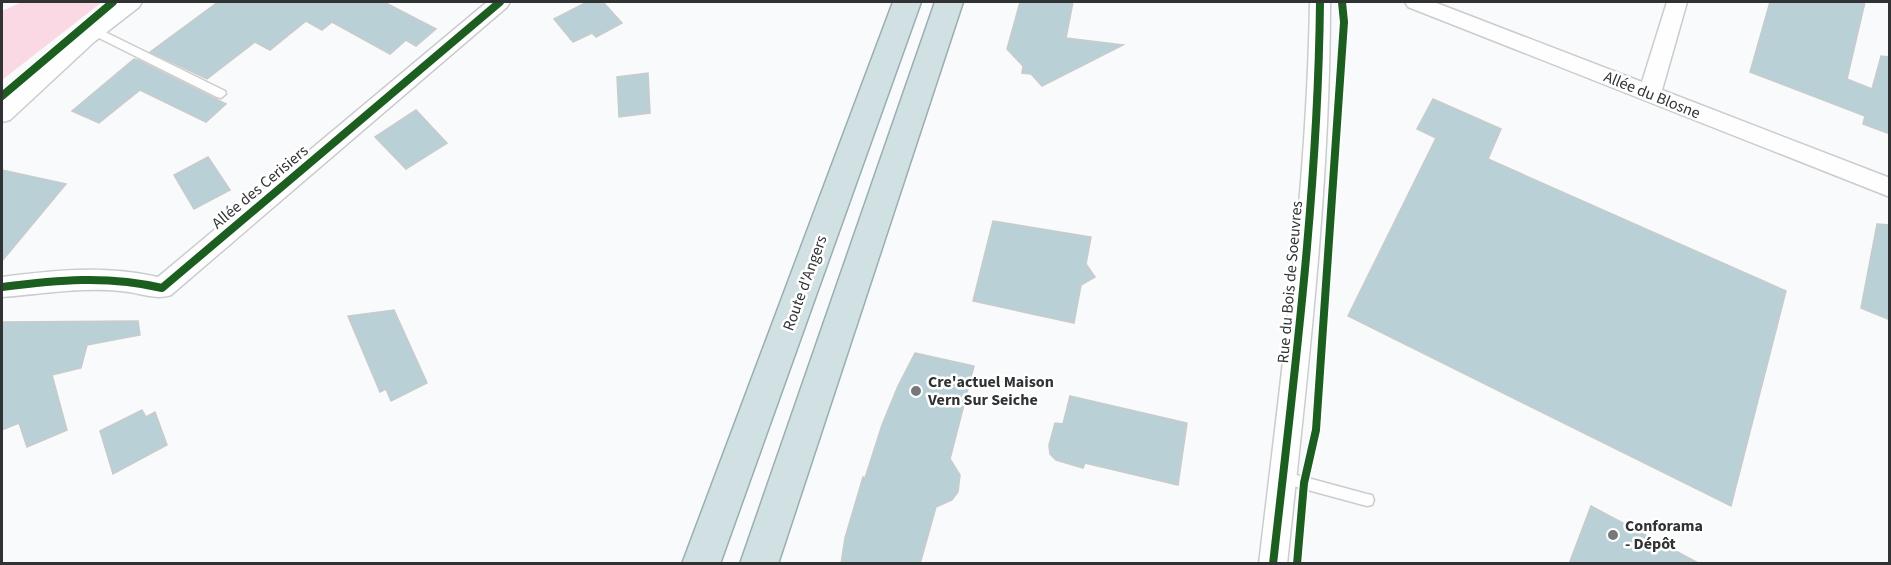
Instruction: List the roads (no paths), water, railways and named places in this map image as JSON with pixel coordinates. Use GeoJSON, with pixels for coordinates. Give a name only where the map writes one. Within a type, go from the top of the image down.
{"type":"FeatureCollection","features":[{"type":"Feature","properties":{"kind":"highway","name":"Route d'Angers"},"geometry":{"type":"LineString","coordinates":[[701,564],[907,2]]}},
{"type":"Feature","properties":{"kind":"highway"},"geometry":{"type":"LineString","coordinates":[[759,564],[949,2]]}},
{"type":"Feature","properties":{"kind":"highway"},"geometry":{"type":"LineString","coordinates":[[767,564],[773,526]]}},
{"type":"Feature","properties":{"kind":"street"},"geometry":{"type":"LineString","coordinates":[[2,114],[94,32],[132,2]]}},
{"type":"Feature","properties":{"kind":"street","name":"Allée des Cerisiers"},"geometry":{"type":"LineString","coordinates":[[2,287],[39,282],[104,279],[137,281],[162,288],[500,2]]}},
{"type":"Feature","properties":{"kind":"street","name":"Rue du Bois de Soeuvres"},"geometry":{"type":"LineString","coordinates":[[1273,564],[1310,218],[1321,70],[1320,2]]}},
{"type":"Feature","properties":{"kind":"street","name":"Allée du Blosne"},"geometry":{"type":"LineString","coordinates":[[1415,2],[1890,188]]}},
{"type":"Feature","properties":{"kind":"street"},"geometry":{"type":"LineString","coordinates":[[1650,94],[1662,46],[1677,2]]}},
{"type":"Feature","properties":{"kind":"lane"},"geometry":{"type":"LineString","coordinates":[[94,32],[221,94]]}},
{"type":"Feature","properties":{"kind":"lane"},"geometry":{"type":"LineString","coordinates":[[1282,477],[1367,500]]}},
{"type":"Feature","properties":{"kind":"place","name":"Cre'actuel Maison Vern Sur Seiche"},"geometry":{"type":"Point","coordinates":[916,391]}},
{"type":"Feature","properties":{"kind":"place","name":"Conforama - Dépôt"},"geometry":{"type":"Point","coordinates":[1613,535]}}]}
